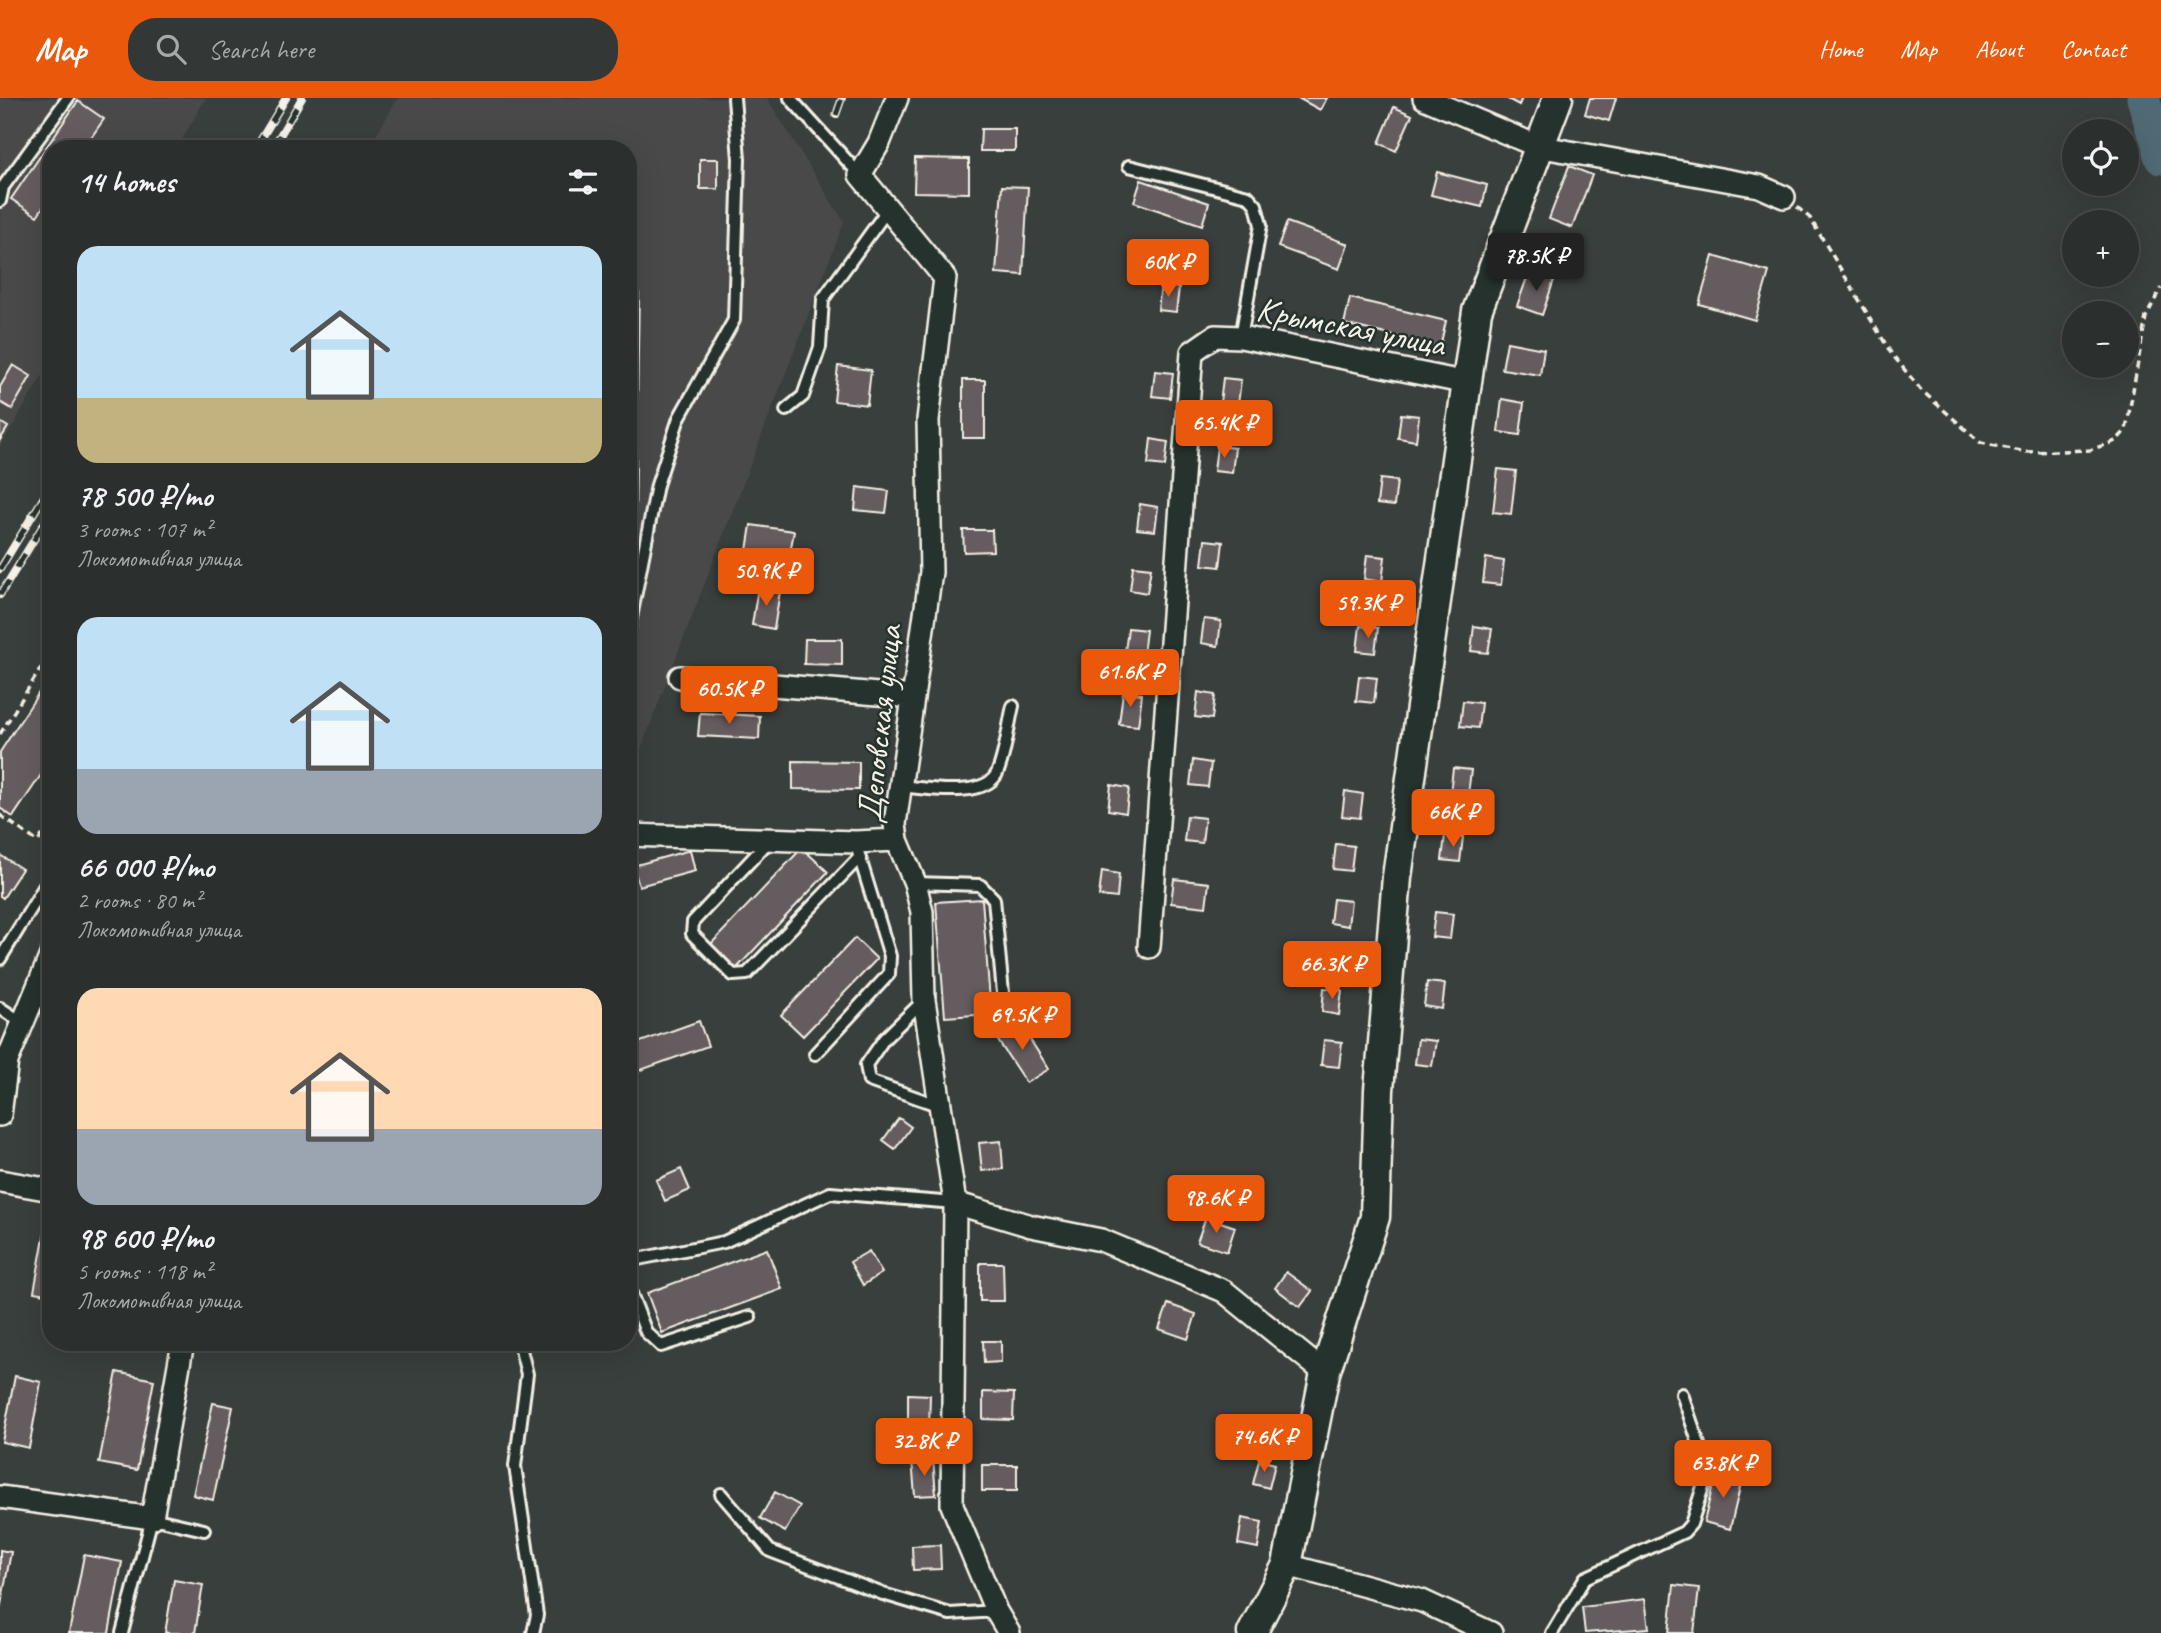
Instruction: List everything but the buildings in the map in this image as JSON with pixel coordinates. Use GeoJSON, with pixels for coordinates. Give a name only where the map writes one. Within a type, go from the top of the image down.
{"type":"FeatureCollection","features":[{"type":"Feature","properties":{"kind":"street"},"geometry":{"type":"LineString","coordinates":[[860,174],[879,143],[897,98]]}},
{"type":"Feature","properties":{"kind":"street"},"geometry":{"type":"LineString","coordinates":[[1424,98],[1537,146],[1759,186],[1784,197]]}},
{"type":"Feature","properties":{"kind":"street"},"geometry":{"type":"LineString","coordinates":[[1252,1633],[1287,1565],[1325,1373],[1375,1217],[1379,1090],[1397,877],[1477,311],[1537,146],[1558,98]]}},
{"type":"Feature","properties":{"kind":"street","name":"Деповская улица"},"geometry":{"type":"LineString","coordinates":[[860,174],[945,278],[928,420],[931,572],[895,824],[897,839],[915,883],[922,912],[924,1000],[954,1203],[952,1505],[996,1611],[1009,1633]]}},
{"type":"Feature","properties":{"kind":"street","name":"Крымская улица"},"geometry":{"type":"LineString","coordinates":[[1149,947],[1192,352],[1215,336],[1241,337],[1467,383]]}},
{"type":"Feature","properties":{"kind":"street"},"geometry":{"type":"LineString","coordinates":[[680,677],[913,697]]}},
{"type":"Feature","properties":{"kind":"street"},"geometry":{"type":"LineString","coordinates":[[637,835],[771,839],[857,850],[897,839]]}},
{"type":"Feature","properties":{"kind":"street"},"geometry":{"type":"LineString","coordinates":[[0,1115],[7,1061],[23,1023],[42,997]]}},
{"type":"Feature","properties":{"kind":"street"},"geometry":{"type":"LineString","coordinates":[[0,1181],[42,1188]]}},
{"type":"Feature","properties":{"kind":"street"},"geometry":{"type":"LineString","coordinates":[[954,1203],[1031,1226],[1101,1240],[1224,1291],[1325,1373]]}},
{"type":"Feature","properties":{"kind":"street"},"geometry":{"type":"LineString","coordinates":[[0,1497],[152,1518],[181,1351]]}},
{"type":"Feature","properties":{"kind":"street"},"geometry":{"type":"LineString","coordinates":[[1287,1565],[1422,1601],[1490,1633]]}},
{"type":"Feature","properties":{"kind":"lane"},"geometry":{"type":"LineString","coordinates":[[0,201],[4,187],[68,98]]}},
{"type":"Feature","properties":{"kind":"lane"},"geometry":{"type":"LineString","coordinates":[[637,587],[657,485],[679,418],[734,320],[739,159],[734,98]]}},
{"type":"Feature","properties":{"kind":"lane"},"geometry":{"type":"LineString","coordinates":[[790,98],[860,174]]}},
{"type":"Feature","properties":{"kind":"lane"},"geometry":{"type":"LineString","coordinates":[[1129,166],[1248,196],[1255,205],[1261,225],[1241,337]]}},
{"type":"Feature","properties":{"kind":"lane"},"geometry":{"type":"LineString","coordinates":[[786,410],[803,396],[820,347],[823,299],[888,209]]}},
{"type":"Feature","properties":{"kind":"lane"},"geometry":{"type":"LineString","coordinates":[[900,786],[959,790],[987,785],[998,774],[1013,706]]}},
{"type":"Feature","properties":{"kind":"lane"},"geometry":{"type":"LineString","coordinates":[[771,839],[694,922],[692,933],[733,975],[747,974],[857,850]]}},
{"type":"Feature","properties":{"kind":"lane"},"geometry":{"type":"LineString","coordinates":[[815,1055],[889,974],[890,956],[857,850]]}},
{"type":"Feature","properties":{"kind":"lane"},"geometry":{"type":"LineString","coordinates":[[915,883],[980,885],[995,898],[1003,993]]}},
{"type":"Feature","properties":{"kind":"lane"},"geometry":{"type":"LineString","coordinates":[[0,959],[42,891]]}},
{"type":"Feature","properties":{"kind":"lane"},"geometry":{"type":"LineString","coordinates":[[924,1000],[884,1039],[866,1065],[869,1080],[940,1106]]}},
{"type":"Feature","properties":{"kind":"lane"},"geometry":{"type":"LineString","coordinates":[[0,1008],[23,1023]]}},
{"type":"Feature","properties":{"kind":"lane"},"geometry":{"type":"LineString","coordinates":[[637,1259],[724,1242],[830,1193],[954,1203]]}},
{"type":"Feature","properties":{"kind":"lane"},"geometry":{"type":"LineString","coordinates":[[637,1309],[646,1332],[661,1346],[750,1317]]}},
{"type":"Feature","properties":{"kind":"lane"},"geometry":{"type":"LineString","coordinates":[[521,1351],[527,1374],[515,1466],[537,1615],[533,1633]]}},
{"type":"Feature","properties":{"kind":"lane"},"geometry":{"type":"LineString","coordinates":[[1552,1633],[1585,1578],[1684,1532],[1691,1524],[1708,1471],[1682,1394]]}},
{"type":"Feature","properties":{"kind":"lane"},"geometry":{"type":"LineString","coordinates":[[721,1494],[769,1551],[883,1594],[950,1614],[996,1611]]}},
{"type":"Feature","properties":{"kind":"lane"},"geometry":{"type":"LineString","coordinates":[[122,1633],[152,1518],[204,1530]]}},
{"type":"Feature","properties":{"kind":"path"},"geometry":{"type":"LineString","coordinates":[[1784,197],[1810,218],[1891,354],[1921,390],[1981,443],[2026,452],[2090,450],[2116,441],[2126,430],[2146,317],[2161,288]]}},
{"type":"Feature","properties":{"kind":"path"},"geometry":{"type":"LineString","coordinates":[[0,734],[42,666]]}},
{"type":"Feature","properties":{"kind":"path"},"geometry":{"type":"LineString","coordinates":[[0,815],[38,842],[42,836]]}},
{"type":"Feature","properties":{"kind":"shaded area"},"geometry":{"type":"Polygon","coordinates":[[[0,98],[206,98],[181,140],[42,140],[42,376],[0,447],[0,98]]]}},
{"type":"Feature","properties":{"kind":"shaded area"},"geometry":{"type":"Polygon","coordinates":[[[398,98],[767,98],[844,222],[637,759],[637,140],[373,140],[398,98]]]}},
{"type":"Feature","properties":{"kind":"waterway"},"geometry":{"type":"LineString","coordinates":[[2143,98],[2161,158]]}},
{"type":"Feature","properties":{"kind":"railway"},"geometry":{"type":"LineString","coordinates":[[260,140],[286,98]]}},
{"type":"Feature","properties":{"kind":"railway"},"geometry":{"type":"LineString","coordinates":[[277,140],[302,98]]}},
{"type":"Feature","properties":{"kind":"railway"},"geometry":{"type":"LineString","coordinates":[[836,115],[842,98]]}},
{"type":"Feature","properties":{"kind":"railway"},"geometry":{"type":"LineString","coordinates":[[0,569],[42,500]]}},
{"type":"Feature","properties":{"kind":"railway"},"geometry":{"type":"LineString","coordinates":[[0,595],[42,527]]}}]}
